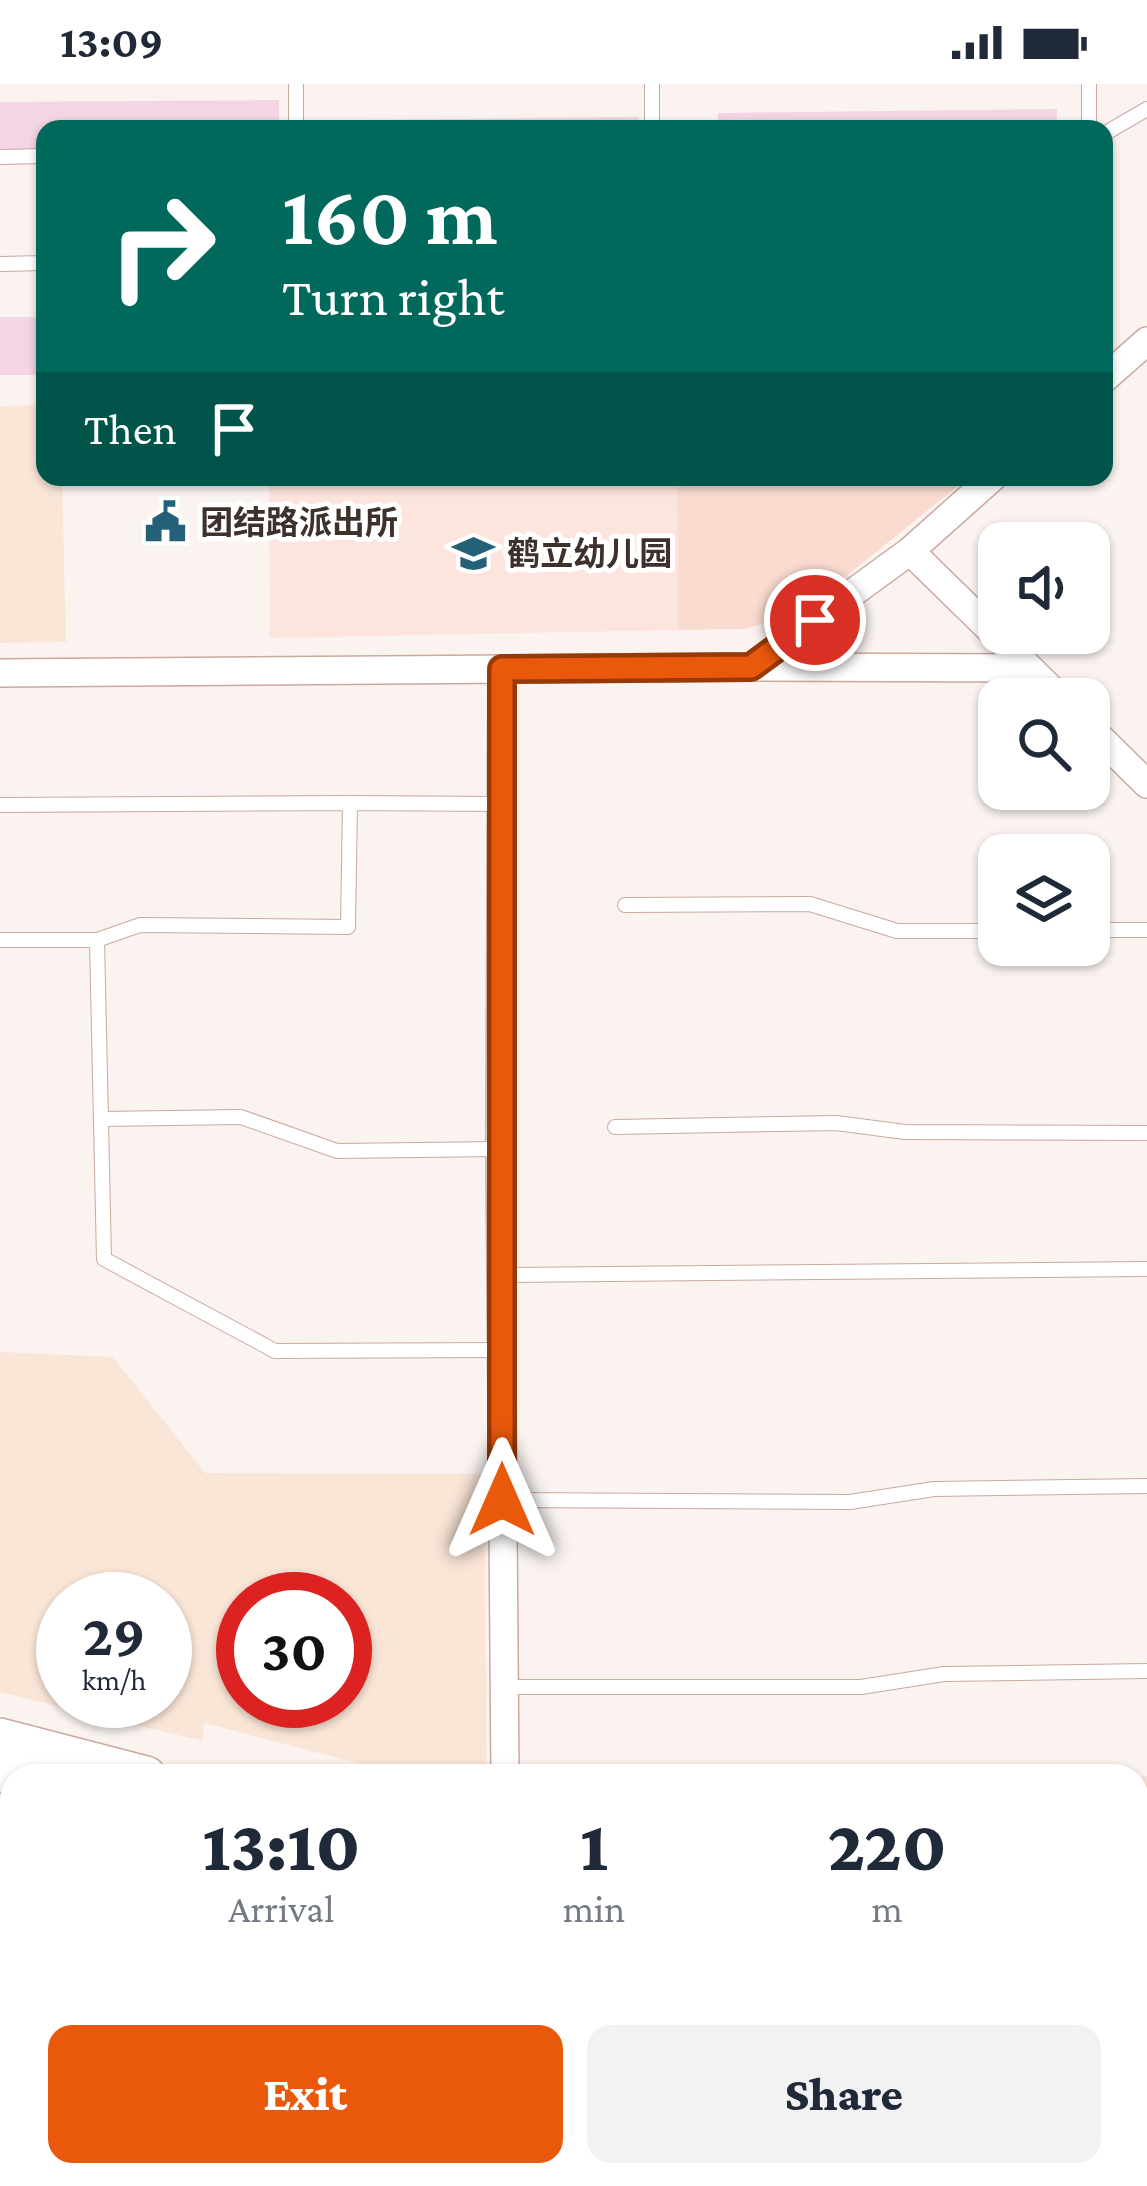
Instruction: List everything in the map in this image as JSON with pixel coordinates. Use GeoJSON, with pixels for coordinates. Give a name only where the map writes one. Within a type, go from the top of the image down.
{"type":"FeatureCollection","features":[{"type":"Feature","properties":{"kind":"main road"},"geometry":{"type":"LineString","coordinates":[[0,1738],[100,1764]]}},
{"type":"Feature","properties":{"kind":"street"},"geometry":{"type":"LineString","coordinates":[[1113,371],[1147,341]]}},
{"type":"Feature","properties":{"kind":"street"},"geometry":{"type":"LineString","coordinates":[[751,667],[910,551],[983,486]]}},
{"type":"Feature","properties":{"kind":"street"},"geometry":{"type":"LineString","coordinates":[[910,551],[1040,678]]}},
{"type":"Feature","properties":{"kind":"street"},"geometry":{"type":"LineString","coordinates":[[0,674],[1030,668]]}},
{"type":"Feature","properties":{"kind":"street"},"geometry":{"type":"LineString","coordinates":[[502,669],[505,1764]]}},
{"type":"Feature","properties":{"kind":"street"},"geometry":{"type":"LineString","coordinates":[[1110,748],[1147,784]]}},
{"type":"Feature","properties":{"kind":"lane"},"geometry":{"type":"LineString","coordinates":[[296,84],[296,120]]}},
{"type":"Feature","properties":{"kind":"lane"},"geometry":{"type":"LineString","coordinates":[[652,84],[652,120]]}},
{"type":"Feature","properties":{"kind":"lane"},"geometry":{"type":"LineString","coordinates":[[1089,84],[1089,120]]}},
{"type":"Feature","properties":{"kind":"lane"},"geometry":{"type":"LineString","coordinates":[[1113,129],[1147,109]]}},
{"type":"Feature","properties":{"kind":"lane"},"geometry":{"type":"LineString","coordinates":[[0,157],[36,156]]}},
{"type":"Feature","properties":{"kind":"lane"},"geometry":{"type":"LineString","coordinates":[[0,264],[36,263]]}},
{"type":"Feature","properties":{"kind":"lane"},"geometry":{"type":"LineString","coordinates":[[0,940],[97,940],[140,925],[348,928],[350,803]]}},
{"type":"Feature","properties":{"kind":"lane"},"geometry":{"type":"LineString","coordinates":[[0,805],[500,804]]}},
{"type":"Feature","properties":{"kind":"lane"},"geometry":{"type":"LineString","coordinates":[[625,905],[810,904],[897,931],[978,931]]}},
{"type":"Feature","properties":{"kind":"lane"},"geometry":{"type":"LineString","coordinates":[[1110,930],[1147,930]]}},
{"type":"Feature","properties":{"kind":"lane"},"geometry":{"type":"LineString","coordinates":[[97,940],[104,1259],[275,1351],[501,1350]]}},
{"type":"Feature","properties":{"kind":"lane"},"geometry":{"type":"LineString","coordinates":[[101,1119],[241,1117],[337,1151],[500,1149]]}},
{"type":"Feature","properties":{"kind":"lane"},"geometry":{"type":"LineString","coordinates":[[615,1126],[836,1123],[905,1132],[1147,1133]]}},
{"type":"Feature","properties":{"kind":"lane"},"geometry":{"type":"LineString","coordinates":[[500,1275],[1147,1269]]}},
{"type":"Feature","properties":{"kind":"lane"},"geometry":{"type":"LineString","coordinates":[[502,1500],[850,1502],[934,1489],[1147,1486]]}},
{"type":"Feature","properties":{"kind":"lane"},"geometry":{"type":"LineString","coordinates":[[504,1687],[861,1687],[944,1674],[1147,1671]]}},
{"type":"Feature","properties":{"kind":"shaded area"},"geometry":{"type":"Polygon","coordinates":[[[36,405],[36,486],[62,486],[66,642],[0,643],[0,406],[36,405]]]}},
{"type":"Feature","properties":{"kind":"shaded area","name":"鹤立幼儿园"},"geometry":{"type":"Polygon","coordinates":[[[269,486],[677,486],[678,630],[270,638],[269,486]]]}},
{"type":"Feature","properties":{"kind":"shaded area"},"geometry":{"type":"Polygon","coordinates":[[[677,486],[958,486],[798,615],[744,629],[678,630],[677,486]]]}},
{"type":"Feature","properties":{"kind":"shaded area"},"geometry":{"type":"Polygon","coordinates":[[[0,1352],[113,1357],[205,1473],[484,1474],[487,1764],[361,1764],[223,1728],[372,1728],[372,1572],[216,1572],[216,1726],[204,1723],[203,1741],[149,1728],[192,1728],[192,1572],[36,1572],[36,1701],[0,1692],[0,1352]]]}},
{"type":"Feature","properties":{"kind":"building"},"geometry":{"type":"Polygon","coordinates":[[[279,100],[279,120],[36,120],[36,161],[0,161],[0,102],[279,100]]]}},
{"type":"Feature","properties":{"kind":"building"},"geometry":{"type":"Polygon","coordinates":[[[1057,109],[1057,120],[718,120],[718,113],[1057,109]]]}},
{"type":"Feature","properties":{"kind":"building"},"geometry":{"type":"Polygon","coordinates":[[[639,117],[639,120],[361,120],[639,117]]]}},
{"type":"Feature","properties":{"kind":"building"},"geometry":{"type":"Polygon","coordinates":[[[0,317],[36,317],[36,375],[0,375],[0,317]]]}},
{"type":"Feature","properties":{"kind":"place","name":"团结路派出所"},"geometry":{"type":"Point","coordinates":[166,522]}},
{"type":"Feature","properties":{"kind":"place","name":"鹤立幼儿园"},"geometry":{"type":"Point","coordinates":[473,553]}},
{"type":"Feature","properties":{"kind":"route"},"geometry":{"type":"LineString","coordinates":[[502,1500],[502,669],[751,667],[815,620]]}}]}
